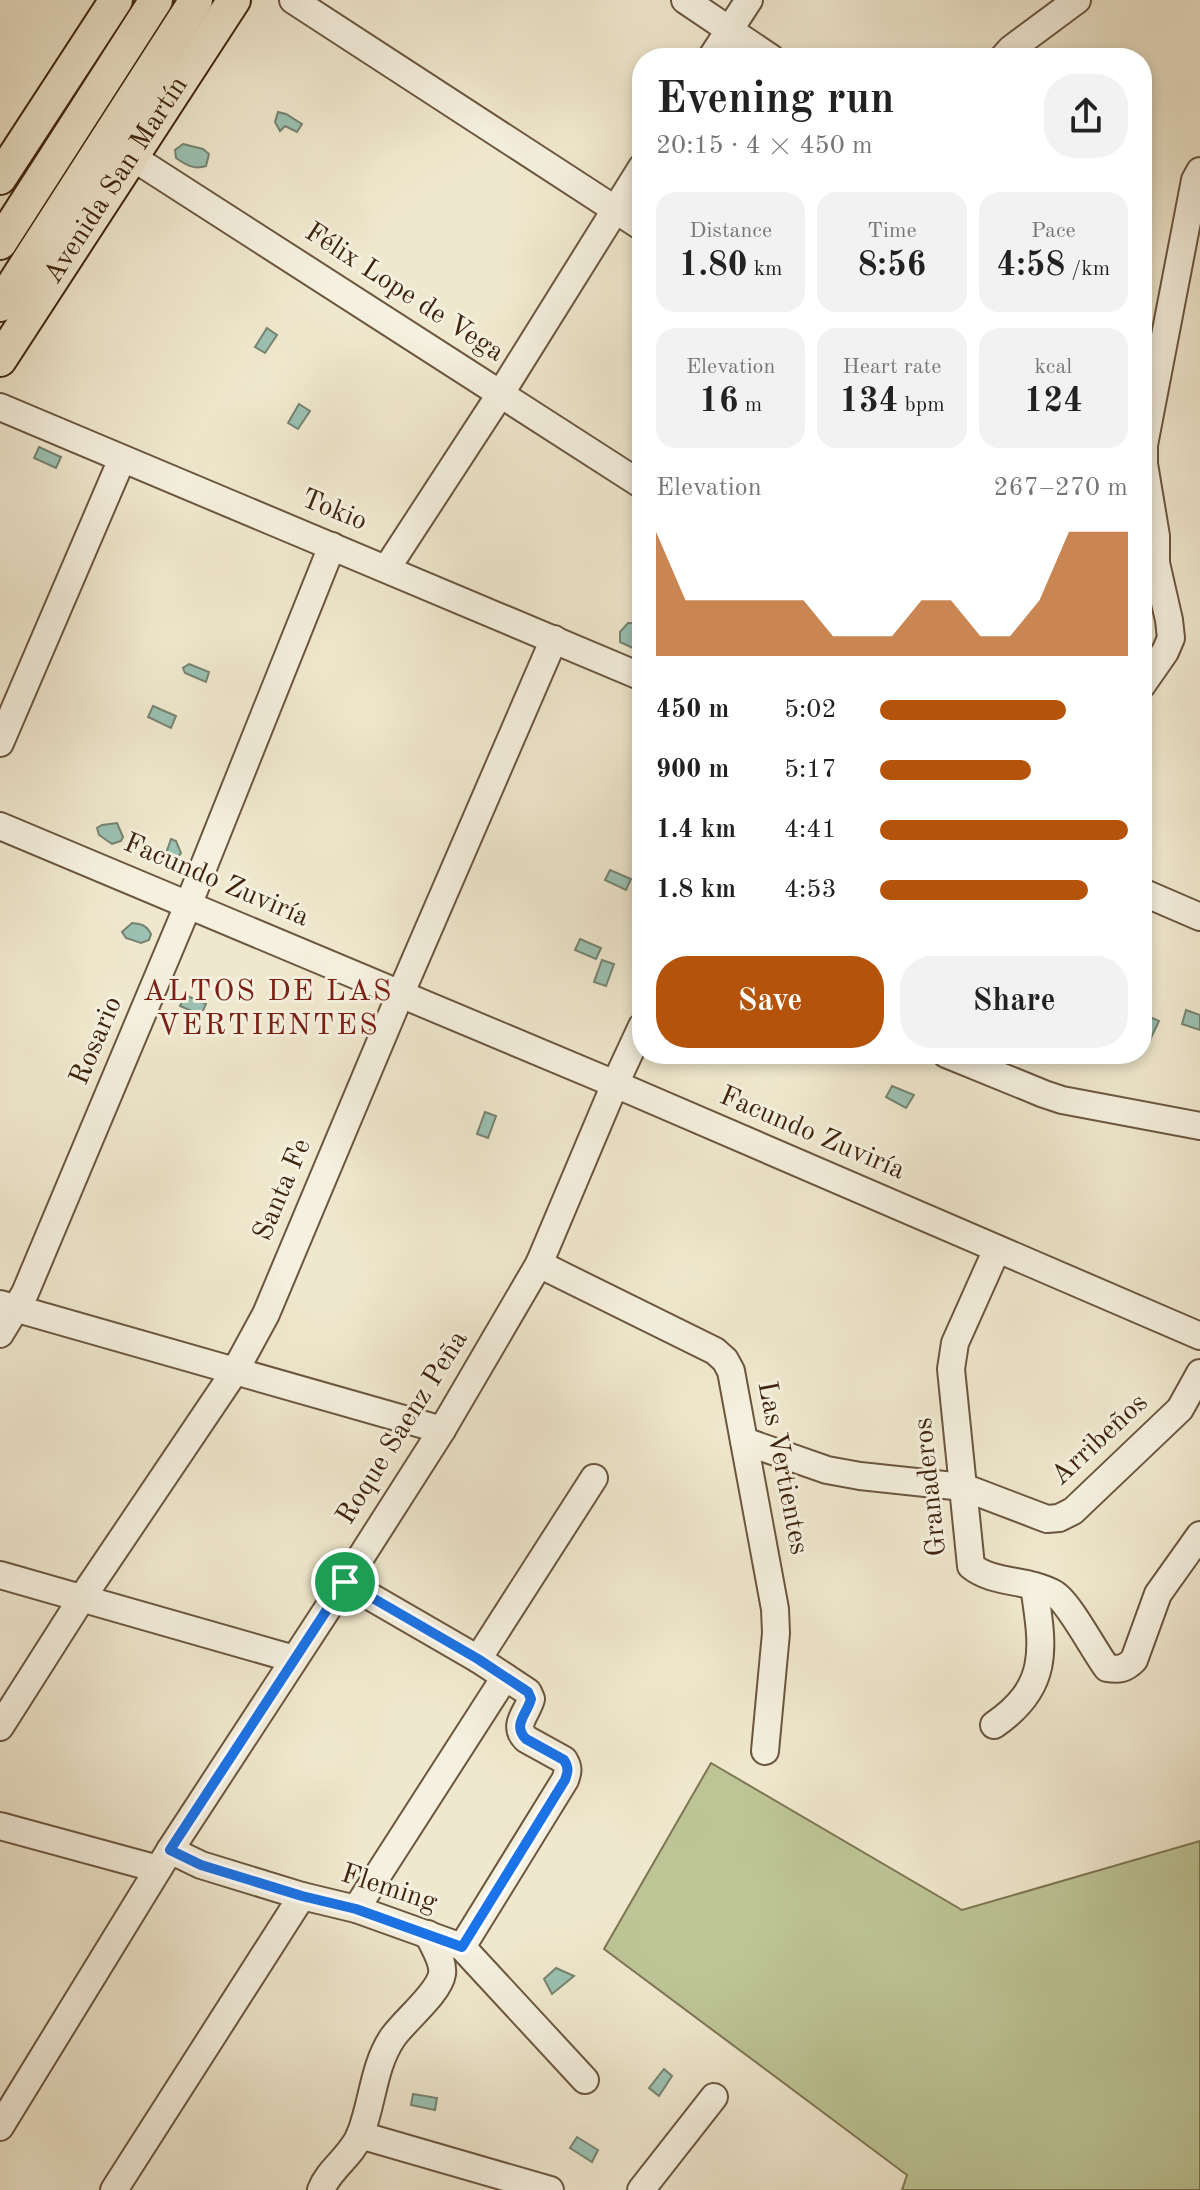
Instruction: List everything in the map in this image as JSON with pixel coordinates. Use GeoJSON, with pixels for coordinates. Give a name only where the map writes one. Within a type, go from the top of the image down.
{"type":"FeatureCollection","features":[{"type":"Feature","properties":{"kind":"main road"},"geometry":{"type":"LineString","coordinates":[[110,152],[72,170],[5,159],[116,0]]}},
{"type":"Feature","properties":{"kind":"main road"},"geometry":{"type":"LineString","coordinates":[[0,305],[110,152],[196,0]]}},
{"type":"Feature","properties":{"kind":"main road","name":"Avenida San Martín"},"geometry":{"type":"LineString","coordinates":[[0,360],[110,152],[234,0]]}},
{"type":"Feature","properties":{"kind":"main road"},"geometry":{"type":"LineString","coordinates":[[92,38],[150,10]]}},
{"type":"Feature","properties":{"kind":"main road"},"geometry":{"type":"LineString","coordinates":[[0,243],[150,10]]}},
{"type":"Feature","properties":{"kind":"main road"},"geometry":{"type":"LineString","coordinates":[[0,276],[56,187],[56,175],[48,167]]}},
{"type":"Feature","properties":{"kind":"street"},"geometry":{"type":"LineString","coordinates":[[293,0],[632,220]]}},
{"type":"Feature","properties":{"kind":"street"},"geometry":{"type":"LineString","coordinates":[[685,0],[757,48]]}},
{"type":"Feature","properties":{"kind":"street"},"geometry":{"type":"LineString","coordinates":[[717,48],[749,0]]}},
{"type":"Feature","properties":{"kind":"street"},"geometry":{"type":"LineString","coordinates":[[1012,48],[1077,0]]}},
{"type":"Feature","properties":{"kind":"street","name":"Félix Lope de Vega"},"geometry":{"type":"LineString","coordinates":[[110,152],[501,393],[632,478]]}},
{"type":"Feature","properties":{"kind":"street"},"geometry":{"type":"LineString","coordinates":[[1152,403],[1195,180],[1200,171]]}},
{"type":"Feature","properties":{"kind":"street"},"geometry":{"type":"LineString","coordinates":[[387,568],[632,183]]}},
{"type":"Feature","properties":{"kind":"street","name":"Tokio"},"geometry":{"type":"LineString","coordinates":[[0,407],[632,673]]}},
{"type":"Feature","properties":{"kind":"street"},"geometry":{"type":"LineString","coordinates":[[0,743],[122,459]]}},
{"type":"Feature","properties":{"kind":"street"},"geometry":{"type":"LineString","coordinates":[[1152,512],[1156,563],[1171,638],[1152,671]]}},
{"type":"Feature","properties":{"kind":"street","name":"Rosario"},"geometry":{"type":"LineString","coordinates":[[0,1334],[8,1306],[37,1264],[189,903],[332,546]]}},
{"type":"Feature","properties":{"kind":"street","name":"Santa Fe"},"geometry":{"type":"LineString","coordinates":[[0,1727],[82,1598],[235,1371],[266,1314],[554,639]]}},
{"type":"Feature","properties":{"kind":"street","name":"Facundo Zuviría"},"geometry":{"type":"LineString","coordinates":[[0,826],[615,1084],[1200,1336]]}},
{"type":"Feature","properties":{"kind":"street"},"geometry":{"type":"LineString","coordinates":[[1152,896],[1200,917]]}},
{"type":"Feature","properties":{"kind":"street","name":"Roque Saenz Peña"},"geometry":{"type":"LineString","coordinates":[[0,2127],[164,1859],[442,1430],[539,1264],[632,1047]]}},
{"type":"Feature","properties":{"kind":"street"},"geometry":{"type":"LineString","coordinates":[[970,1064],[1062,1100],[1200,1126]]}},
{"type":"Feature","properties":{"kind":"street","name":"Granaderos"},"geometry":{"type":"LineString","coordinates":[[997,1249],[952,1355],[971,1566],[980,1573],[1055,1593],[1107,1668],[1116,1670],[1127,1667],[1134,1660],[1158,1594],[1200,1535]]}},
{"type":"Feature","properties":{"kind":"street","name":"Las Vertientes"},"geometry":{"type":"LineString","coordinates":[[539,1264],[715,1351],[731,1371],[775,1609],[776,1633],[765,1751]]}},
{"type":"Feature","properties":{"kind":"street"},"geometry":{"type":"LineString","coordinates":[[8,1306],[442,1430]]}},
{"type":"Feature","properties":{"kind":"street","name":"Arribeños"},"geometry":{"type":"LineString","coordinates":[[744,1441],[827,1470],[963,1487],[1047,1519],[1059,1518],[1073,1511],[1180,1409],[1200,1373]]}},
{"type":"Feature","properties":{"kind":"street"},"geometry":{"type":"LineString","coordinates":[[478,1659],[594,1478]]}},
{"type":"Feature","properties":{"kind":"street"},"geometry":{"type":"LineString","coordinates":[[0,1575],[294,1659]]}},
{"type":"Feature","properties":{"kind":"street"},"geometry":{"type":"LineString","coordinates":[[345,1582],[478,1659],[528,1692],[531,1699],[520,1720],[521,1734],[564,1760],[568,1772],[462,1947]]}},
{"type":"Feature","properties":{"kind":"street"},"geometry":{"type":"LineString","coordinates":[[994,1725],[1022,1702],[1036,1677],[1041,1656],[1034,1586]]}},
{"type":"Feature","properties":{"kind":"street"},"geometry":{"type":"LineString","coordinates":[[356,1909],[505,1677]]}},
{"type":"Feature","properties":{"kind":"street","name":"Fleming"},"geometry":{"type":"LineString","coordinates":[[0,1826],[201,1865],[356,1909],[462,1947],[585,2080]]}},
{"type":"Feature","properties":{"kind":"street"},"geometry":{"type":"LineString","coordinates":[[114,2190],[302,1896]]}},
{"type":"Feature","properties":{"kind":"street"},"geometry":{"type":"LineString","coordinates":[[321,2190],[351,2152],[360,2135],[383,2055],[394,2036],[439,1984],[443,1972],[428,1934]]}},
{"type":"Feature","properties":{"kind":"street"},"geometry":{"type":"LineString","coordinates":[[641,2190],[714,2097]]}},
{"type":"Feature","properties":{"kind":"street"},"geometry":{"type":"LineString","coordinates":[[360,2135],[550,2190]]}},
{"type":"Feature","properties":{"kind":"shaded area"},"geometry":{"type":"Polygon","coordinates":[[[278,112],[302,124],[297,132],[285,126],[280,131],[275,122],[278,112]]]}},
{"type":"Feature","properties":{"kind":"shaded area"},"geometry":{"type":"Polygon","coordinates":[[[183,144],[203,149],[209,154],[206,166],[190,166],[176,158],[175,150],[183,144]]]}},
{"type":"Feature","properties":{"kind":"shaded area"},"geometry":{"type":"Polygon","coordinates":[[[267,328],[277,335],[265,353],[255,347],[267,328]]]}},
{"type":"Feature","properties":{"kind":"shaded area"},"geometry":{"type":"Polygon","coordinates":[[[299,404],[310,411],[298,429],[288,423],[299,404]]]}},
{"type":"Feature","properties":{"kind":"shaded area"},"geometry":{"type":"Polygon","coordinates":[[[39,447],[61,457],[56,468],[34,458],[39,447]]]}},
{"type":"Feature","properties":{"kind":"shaded area"},"geometry":{"type":"Polygon","coordinates":[[[632,623],[632,648],[620,642],[620,632],[632,623]]]}},
{"type":"Feature","properties":{"kind":"shaded area"},"geometry":{"type":"Polygon","coordinates":[[[189,664],[209,672],[206,682],[185,673],[183,668],[189,664]]]}},
{"type":"Feature","properties":{"kind":"shaded area"},"geometry":{"type":"Polygon","coordinates":[[[153,706],[176,716],[171,728],[148,717],[153,706]]]}},
{"type":"Feature","properties":{"kind":"shaded area"},"geometry":{"type":"Polygon","coordinates":[[[117,823],[123,837],[121,841],[112,844],[99,835],[97,828],[117,823]]]}},
{"type":"Feature","properties":{"kind":"shaded area"},"geometry":{"type":"Polygon","coordinates":[[[171,839],[176,841],[181,853],[170,863],[164,859],[171,839]]]}},
{"type":"Feature","properties":{"kind":"shaded area"},"geometry":{"type":"Polygon","coordinates":[[[610,870],[631,879],[626,890],[605,880],[610,870]]]}},
{"type":"Feature","properties":{"kind":"shaded area"},"geometry":{"type":"Polygon","coordinates":[[[132,923],[147,929],[151,934],[149,940],[141,943],[126,938],[122,932],[132,923]]]}},
{"type":"Feature","properties":{"kind":"shaded area"},"geometry":{"type":"Polygon","coordinates":[[[580,939],[601,948],[596,959],[575,950],[580,939]]]}},
{"type":"Feature","properties":{"kind":"shaded area"},"geometry":{"type":"Polygon","coordinates":[[[602,960],[614,964],[606,986],[594,982],[602,960]]]}},
{"type":"Feature","properties":{"kind":"shaded area"},"geometry":{"type":"Polygon","coordinates":[[[185,995],[206,1004],[201,1015],[180,1006],[185,995]]]}},
{"type":"Feature","properties":{"kind":"shaded area"},"geometry":{"type":"Polygon","coordinates":[[[1186,1010],[1200,1015],[1200,1030],[1182,1024],[1186,1010]]]}},
{"type":"Feature","properties":{"kind":"shaded area"},"geometry":{"type":"Polygon","coordinates":[[[1152,1018],[1159,1021],[1152,1036],[1152,1018]]]}},
{"type":"Feature","properties":{"kind":"shaded area"},"geometry":{"type":"Polygon","coordinates":[[[892,1086],[914,1095],[906,1108],[886,1097],[892,1086]]]}},
{"type":"Feature","properties":{"kind":"shaded area"},"geometry":{"type":"Polygon","coordinates":[[[485,1112],[496,1116],[488,1138],[477,1134],[485,1112]]]}},
{"type":"Feature","properties":{"kind":"shaded area"},"geometry":{"type":"Polygon","coordinates":[[[711,1763],[962,1910],[1200,1841],[1200,2190],[902,2190],[907,2175],[604,1949],[711,1763]]]}},
{"type":"Feature","properties":{"kind":"shaded area"},"geometry":{"type":"Polygon","coordinates":[[[556,1968],[574,1976],[552,1994],[544,1979],[556,1968]]]}},
{"type":"Feature","properties":{"kind":"shaded area"},"geometry":{"type":"Polygon","coordinates":[[[664,2069],[672,2076],[659,2096],[649,2088],[664,2069]]]}},
{"type":"Feature","properties":{"kind":"shaded area"},"geometry":{"type":"Polygon","coordinates":[[[413,2094],[437,2098],[435,2110],[411,2105],[413,2094]]]}},
{"type":"Feature","properties":{"kind":"shaded area"},"geometry":{"type":"Polygon","coordinates":[[[577,2137],[598,2150],[592,2162],[570,2148],[577,2137]]]}},
{"type":"Feature","properties":{"kind":"district","name":"ALTOS DE LAS VERTIENTES"},"geometry":{"type":"Point","coordinates":[268,1009]}},
{"type":"Feature","properties":{"kind":"route"},"geometry":{"type":"LineString","coordinates":[[345,1582],[478,1659],[528,1692],[531,1699],[520,1720],[521,1734],[564,1760],[568,1766],[565,1780],[462,1947],[356,1909],[201,1865],[170,1850],[345,1582]]}}]}
